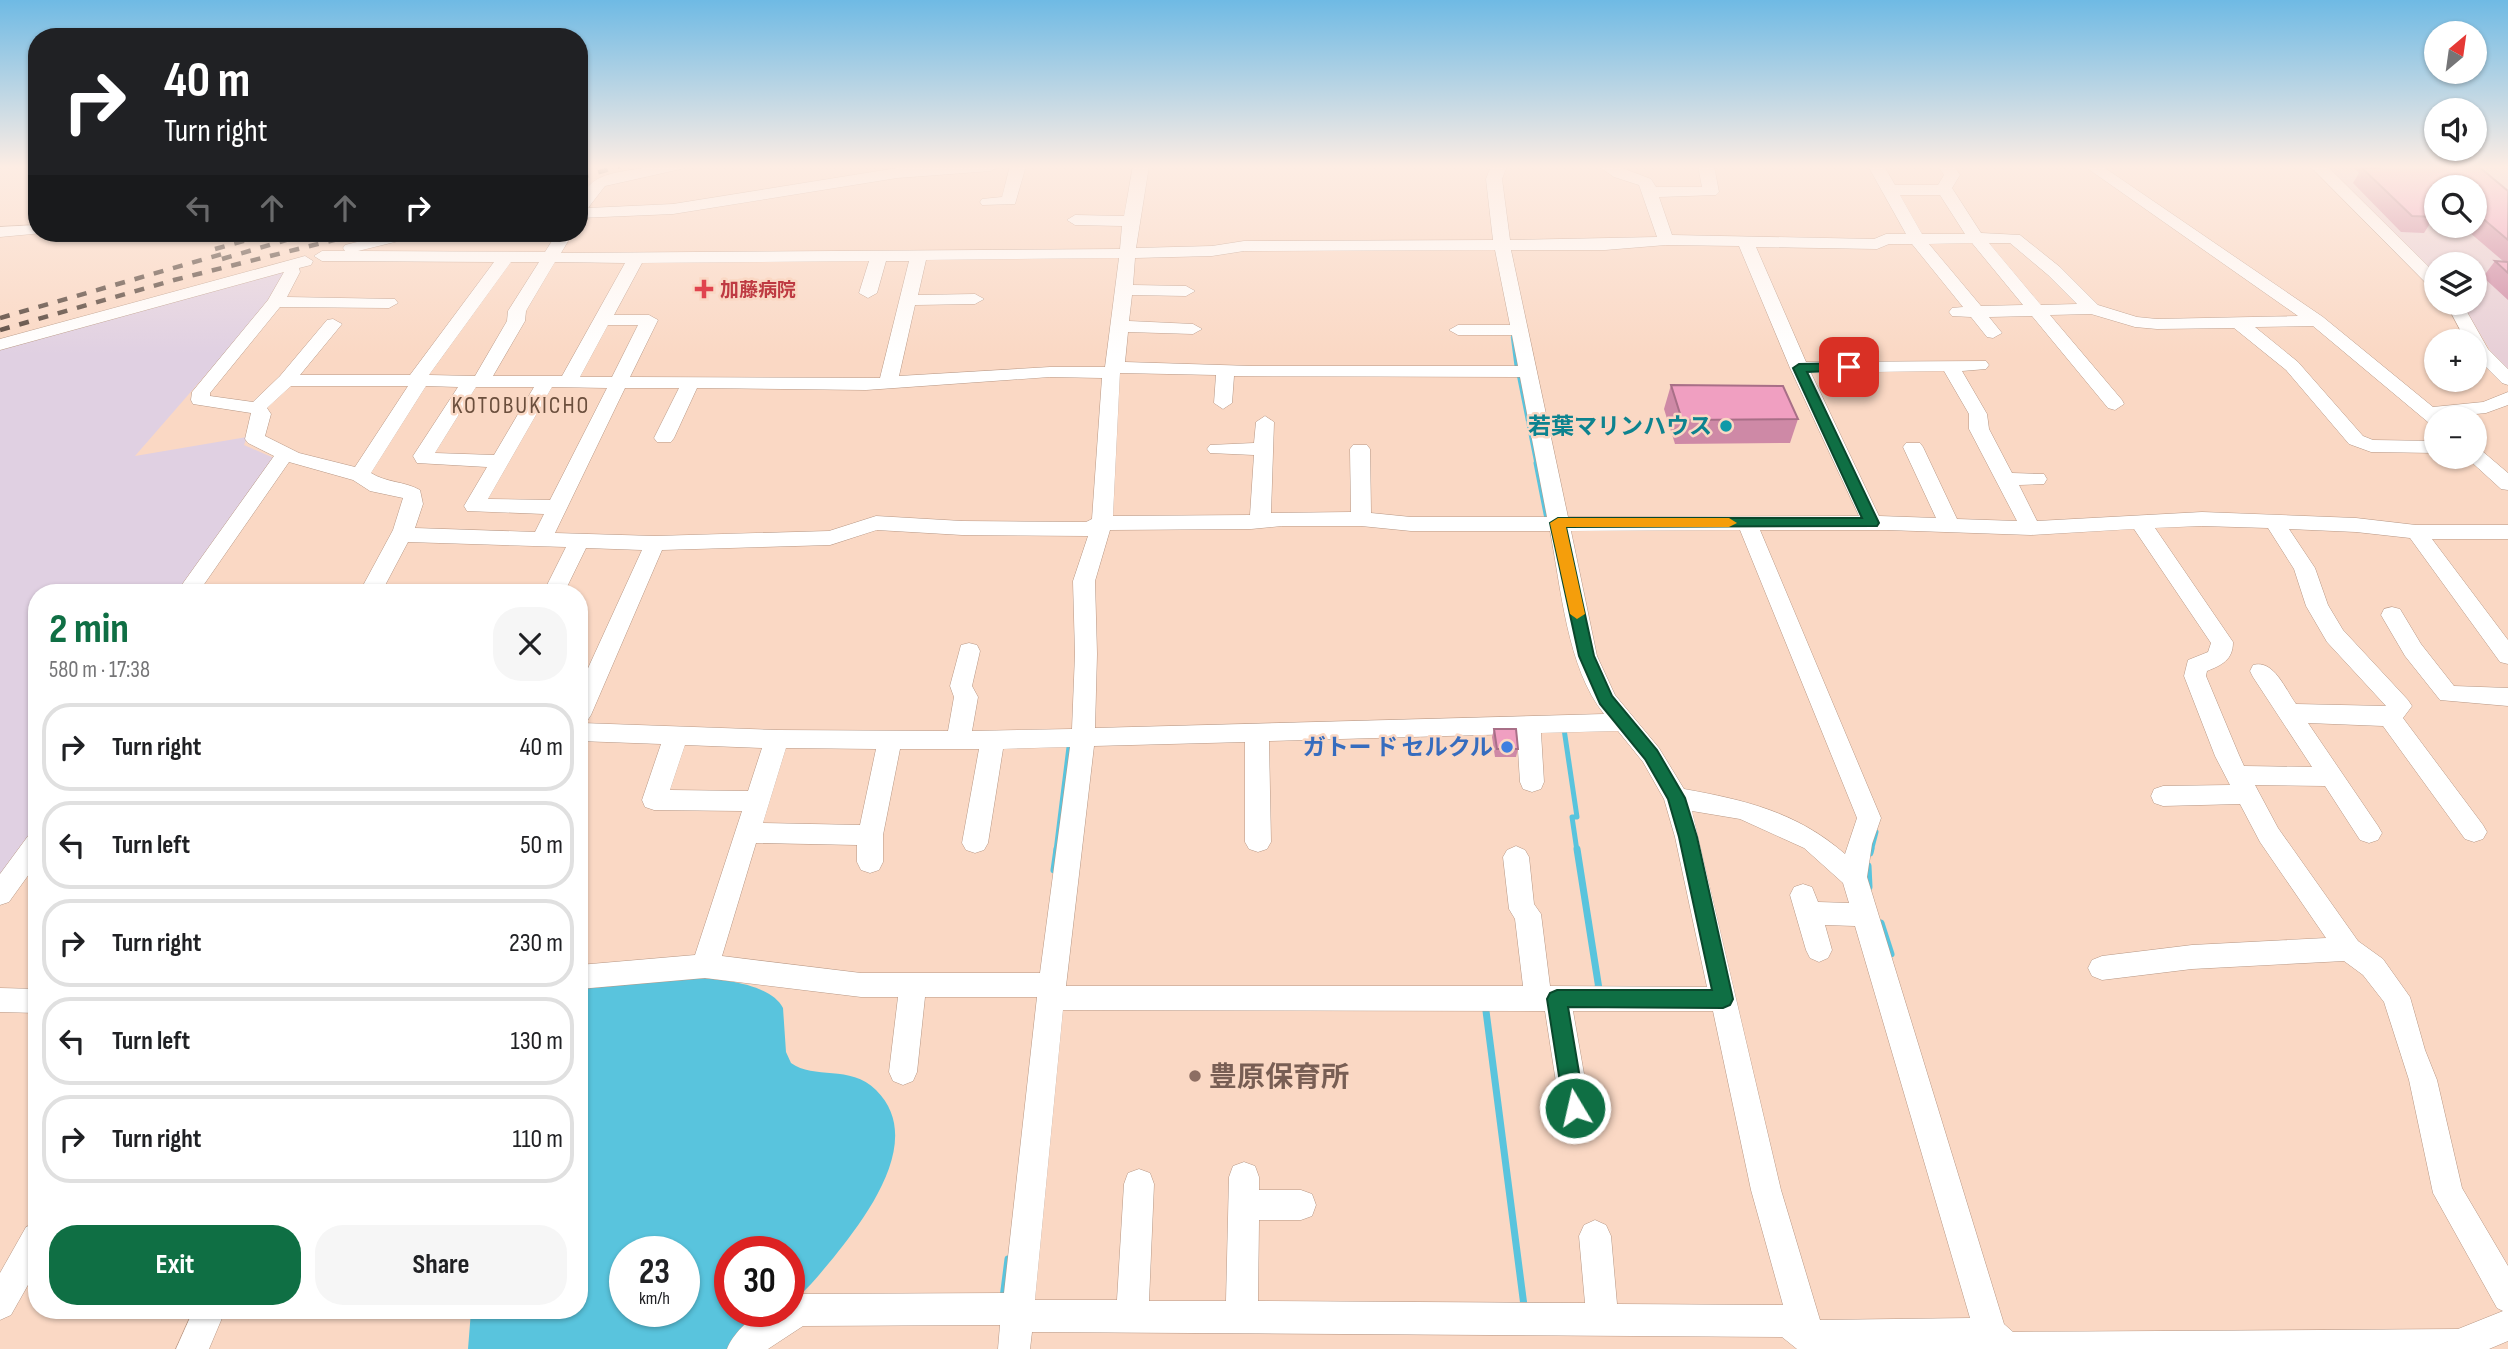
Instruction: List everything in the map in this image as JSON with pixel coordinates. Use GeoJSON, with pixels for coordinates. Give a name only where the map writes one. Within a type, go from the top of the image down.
{"type":"FeatureCollection","features":[{"type":"Feature","properties":{"kind":"street"},"geometry":{"type":"LineString","coordinates":[[1014,1349],[1052,992],[1083,737],[1086,654],[1084,581],[1102,523],[1113,370],[1131,229]]}},
{"type":"Feature","properties":{"kind":"street"},"geometry":{"type":"LineString","coordinates":[[1500,229],[1514,330],[1527,372],[1586,656],[1606,700],[1651,755],[1676,798],[1688,837],[1766,1190],[1811,1343]]}},
{"type":"Feature","properties":{"kind":"street"},"geometry":{"type":"LineString","coordinates":[[1662,229],[1666,240]]}},
{"type":"Feature","properties":{"kind":"street"},"geometry":{"type":"LineString","coordinates":[[1911,229],[1993,333]]}},
{"type":"Feature","properties":{"kind":"street"},"geometry":{"type":"LineString","coordinates":[[1970,229],[2116,404]]}},
{"type":"Feature","properties":{"kind":"street"},"geometry":{"type":"LineString","coordinates":[[2183,229],[2317,321],[2424,409]]}},
{"type":"Feature","properties":{"kind":"street"},"geometry":{"type":"LineString","coordinates":[[2381,229],[2424,271]]}},
{"type":"Feature","properties":{"kind":"street"},"geometry":{"type":"LineString","coordinates":[[4,234],[28,231]]}},
{"type":"Feature","properties":{"kind":"street"},"geometry":{"type":"LineString","coordinates":[[321,256],[636,258],[1129,254],[1212,251],[1257,246],[1654,243],[1666,240],[1877,244],[1886,239],[2014,238],[2054,271],[2092,309]]}},
{"type":"Feature","properties":{"kind":"street"},"geometry":{"type":"LineString","coordinates":[[0,345],[377,242]]}},
{"type":"Feature","properties":{"kind":"street"},"geometry":{"type":"LineString","coordinates":[[500,461],[424,460],[424,456],[516,321],[517,311],[560,242]]}},
{"type":"Feature","properties":{"kind":"street"},"geometry":{"type":"LineString","coordinates":[[1745,242],[1799,368],[1872,523]]}},
{"type":"Feature","properties":{"kind":"street"},"geometry":{"type":"LineString","coordinates":[[867,293],[879,256]]}},
{"type":"Feature","properties":{"kind":"street"},"geometry":{"type":"LineString","coordinates":[[888,382],[919,256]]}},
{"type":"Feature","properties":{"kind":"street"},"geometry":{"type":"LineString","coordinates":[[416,380],[506,257]]}},
{"type":"Feature","properties":{"kind":"street"},"geometry":{"type":"LineString","coordinates":[[568,382],[636,258]]}},
{"type":"Feature","properties":{"kind":"street"},"geometry":{"type":"LineString","coordinates":[[290,265],[292,272],[275,302],[201,392],[200,400],[257,408],[262,414],[255,439],[285,454],[360,475],[377,486],[405,490],[413,495],[414,501],[400,535],[375,584]]}},
{"type":"Feature","properties":{"kind":"street"},"geometry":{"type":"LineString","coordinates":[[1125,290],[1186,291]]}},
{"type":"Feature","properties":{"kind":"street"},"geometry":{"type":"LineString","coordinates":[[908,300],[975,299]]}},
{"type":"Feature","properties":{"kind":"street"},"geometry":{"type":"LineString","coordinates":[[275,302],[389,303]]}},
{"type":"Feature","properties":{"kind":"street"},"geometry":{"type":"LineString","coordinates":[[1958,312],[2092,309],[2135,322],[2317,321]]}},
{"type":"Feature","properties":{"kind":"street"},"geometry":{"type":"LineString","coordinates":[[2461,315],[2481,352],[2508,379]]}},
{"type":"Feature","properties":{"kind":"street"},"geometry":{"type":"LineString","coordinates":[[542,538],[649,320],[602,320]]}},
{"type":"Feature","properties":{"kind":"street"},"geometry":{"type":"LineString","coordinates":[[2239,323],[2292,366],[2356,440],[2371,446],[2424,447]]}},
{"type":"Feature","properties":{"kind":"street"},"geometry":{"type":"LineString","coordinates":[[257,408],[286,380],[333,324]]}},
{"type":"Feature","properties":{"kind":"street"},"geometry":{"type":"LineString","coordinates":[[1120,326],[1193,328]]}},
{"type":"Feature","properties":{"kind":"street"},"geometry":{"type":"LineString","coordinates":[[1458,330],[1514,330]]}},
{"type":"Feature","properties":{"kind":"street"},"geometry":{"type":"LineString","coordinates":[[1950,365],[1978,414],[1979,429],[2031,528]]}},
{"type":"Feature","properties":{"kind":"street"},"geometry":{"type":"LineString","coordinates":[[1799,368],[1980,365]]}},
{"type":"Feature","properties":{"kind":"street"},"geometry":{"type":"LineString","coordinates":[[286,380],[888,382],[1113,370],[1527,372]]}},
{"type":"Feature","properties":{"kind":"street"},"geometry":{"type":"LineString","coordinates":[[1223,402],[1225,370]]}},
{"type":"Feature","properties":{"kind":"street"},"geometry":{"type":"LineString","coordinates":[[360,475],[418,385],[416,380]]}},
{"type":"Feature","properties":{"kind":"street"},"geometry":{"type":"LineString","coordinates":[[546,382],[474,506],[557,507]]}},
{"type":"Feature","properties":{"kind":"street"},"geometry":{"type":"LineString","coordinates":[[664,439],[691,382]]}},
{"type":"Feature","properties":{"kind":"street"},"geometry":{"type":"LineString","coordinates":[[2487,407],[2508,398]]}},
{"type":"Feature","properties":{"kind":"street"},"geometry":{"type":"LineString","coordinates":[[1261,521],[1265,422]]}},
{"type":"Feature","properties":{"kind":"street"},"geometry":{"type":"LineString","coordinates":[[1913,447],[1950,525]]}},
{"type":"Feature","properties":{"kind":"street"},"geometry":{"type":"LineString","coordinates":[[1217,449],[1264,449]]}},
{"type":"Feature","properties":{"kind":"street"},"geometry":{"type":"LineString","coordinates":[[1360,449],[1361,519]]}},
{"type":"Feature","properties":{"kind":"street"},"geometry":{"type":"LineString","coordinates":[[193,584],[285,454]]}},
{"type":"Feature","properties":{"kind":"street"},"geometry":{"type":"LineString","coordinates":[[2487,465],[2508,484]]}},
{"type":"Feature","properties":{"kind":"street"},"geometry":{"type":"LineString","coordinates":[[2006,479],[2037,479]]}},
{"type":"Feature","properties":{"kind":"street"},"geometry":{"type":"LineString","coordinates":[[400,535],[655,542],[830,538],[876,523],[962,528],[1088,529],[1102,523],[1361,519],[1411,524],[1872,523],[2031,528],[2202,519],[2356,525],[2416,532],[2508,532]]}},
{"type":"Feature","properties":{"kind":"street"},"geometry":{"type":"LineString","coordinates":[[2274,522],[2304,568],[2317,606],[2335,635],[2400,706],[2390,717],[2289,713]]}},
{"type":"Feature","properties":{"kind":"street"},"geometry":{"type":"LineString","coordinates":[[1747,523],[1869,818],[1859,844],[1854,877],[2002,1344]]}},
{"type":"Feature","properties":{"kind":"street"},"geometry":{"type":"LineString","coordinates":[[2141,524],[2222,642],[2222,651],[2216,658],[2196,667],[2196,676],[2242,785],[2269,835],[2349,949],[2373,967],[2396,997],[2411,1050],[2423,1080],[2448,1193],[2508,1297]]}},
{"type":"Feature","properties":{"kind":"street"},"geometry":{"type":"LineString","coordinates":[[2416,532],[2508,656]]}},
{"type":"Feature","properties":{"kind":"street"},"geometry":{"type":"LineString","coordinates":[[558,584],[580,539]]}},
{"type":"Feature","properties":{"kind":"street"},"geometry":{"type":"LineString","coordinates":[[588,695],[655,542]]}},
{"type":"Feature","properties":{"kind":"street"},"geometry":{"type":"LineString","coordinates":[[2392,615],[2413,650],[2448,694],[2508,697]]}},
{"type":"Feature","properties":{"kind":"street"},"geometry":{"type":"LineString","coordinates":[[958,740],[965,697],[961,686],[969,651]]}},
{"type":"Feature","properties":{"kind":"street"},"geometry":{"type":"LineString","coordinates":[[2261,671],[2369,833]]}},
{"type":"Feature","properties":{"kind":"street"},"geometry":{"type":"LineString","coordinates":[[2390,717],[2474,832]]}},
{"type":"Feature","properties":{"kind":"street"},"geometry":{"type":"LineString","coordinates":[[588,732],[777,739],[993,740],[1623,722]]}},
{"type":"Feature","properties":{"kind":"street"},"geometry":{"type":"LineString","coordinates":[[1528,723],[1532,782]]}},
{"type":"Feature","properties":{"kind":"street"},"geometry":{"type":"LineString","coordinates":[[1257,731],[1258,842]]}},
{"type":"Feature","properties":{"kind":"street"},"geometry":{"type":"LineString","coordinates":[[676,736],[654,800],[756,801]]}},
{"type":"Feature","properties":{"kind":"street"},"geometry":{"type":"LineString","coordinates":[[705,966],[777,739]]}},
{"type":"Feature","properties":{"kind":"street"},"geometry":{"type":"LineString","coordinates":[[870,862],[870,835],[890,740]]}},
{"type":"Feature","properties":{"kind":"street"},"geometry":{"type":"LineString","coordinates":[[975,843],[993,740]]}},
{"type":"Feature","properties":{"kind":"street"},"geometry":{"type":"LineString","coordinates":[[2163,796],[2242,785],[2332,777]]}},
{"type":"Feature","properties":{"kind":"street"},"geometry":{"type":"LineString","coordinates":[[1676,798],[1744,810],[1813,841],[1854,877]]}},
{"type":"Feature","properties":{"kind":"street"},"geometry":{"type":"LineString","coordinates":[[746,833],[870,835]]}},
{"type":"Feature","properties":{"kind":"street"},"geometry":{"type":"LineString","coordinates":[[0,894],[28,855]]}},
{"type":"Feature","properties":{"kind":"street"},"geometry":{"type":"LineString","coordinates":[[1516,857],[1522,909],[1528,914],[1542,994],[1575,1108]]}},
{"type":"Feature","properties":{"kind":"street"},"geometry":{"type":"LineString","coordinates":[[1819,950],[1806,904],[1866,915]]}},
{"type":"Feature","properties":{"kind":"street"},"geometry":{"type":"LineString","coordinates":[[2102,968],[2192,957],[2349,949]]}},
{"type":"Feature","properties":{"kind":"street"},"geometry":{"type":"LineString","coordinates":[[588,976],[705,966],[861,985],[1052,992],[1542,994],[1723,999]]}},
{"type":"Feature","properties":{"kind":"street"},"geometry":{"type":"LineString","coordinates":[[903,1072],[913,985]]}},
{"type":"Feature","properties":{"kind":"street"},"geometry":{"type":"LineString","coordinates":[[0,1000],[28,1001]]}},
{"type":"Feature","properties":{"kind":"street"},"geometry":{"type":"LineString","coordinates":[[1132,1317],[1139,1184]]}},
{"type":"Feature","properties":{"kind":"street"},"geometry":{"type":"LineString","coordinates":[[1242,1309],[1244,1191],[1301,1205]]}},
{"type":"Feature","properties":{"kind":"street"},"geometry":{"type":"LineString","coordinates":[[1595,1236],[1601,1311]]}},
{"type":"Feature","properties":{"kind":"street"},"geometry":{"type":"LineString","coordinates":[[0,1304],[28,1254]]}},
{"type":"Feature","properties":{"kind":"street"},"geometry":{"type":"LineString","coordinates":[[743,1349],[761,1333],[799,1310],[1018,1310],[1031,1316],[1132,1317],[1242,1309],[1601,1311],[1786,1321],[1811,1343],[2458,1345],[2508,1325]]}},
{"type":"Feature","properties":{"kind":"street"},"geometry":{"type":"LineString","coordinates":[[192,1349],[205,1319]]}},
{"type":"Feature","properties":{"kind":"shaded area"},"geometry":{"type":"Polygon","coordinates":[[[2389,229],[2424,229],[2424,238],[2487,238],[2487,229],[2508,229],[2508,371],[2487,345],[2487,329],[2477,329],[2468,315],[2487,315],[2487,252],[2424,252],[2424,264],[2389,229]]]}},
{"type":"Feature","properties":{"kind":"shaded area"},"geometry":{"type":"Polygon","coordinates":[[[279,272],[284,273],[269,302],[135,456],[247,437],[244,445],[274,458],[183,584],[28,584],[28,847],[0,885],[0,350],[279,272]]]}},
{"type":"Feature","properties":{"kind":"water"},"geometry":{"type":"Polygon","coordinates":[[[698,978],[757,988],[768,993],[783,1008],[786,1052],[791,1063],[810,1071],[855,1077],[866,1082],[876,1090],[890,1110],[895,1131],[893,1154],[886,1177],[861,1221],[805,1290],[805,1236],[714,1236],[714,1327],[757,1327],[727,1349],[468,1349],[470,1319],[588,1319],[588,988],[698,978]]]}},
{"type":"Feature","properties":{"kind":"building"},"geometry":{"type":"Polygon","coordinates":[[[2495,229],[2508,229],[2508,240],[2495,229]]]}},
{"type":"Feature","properties":{"kind":"building"},"geometry":{"type":"Polygon","coordinates":[[[2495,261],[2508,262],[2508,273],[2495,261]]]}},
{"type":"Feature","properties":{"kind":"building"},"geometry":{"type":"Polygon","coordinates":[[[1671,385],[1783,386],[1798,419],[1682,420],[1671,385]]]}},
{"type":"Feature","properties":{"kind":"building"},"geometry":{"type":"Polygon","coordinates":[[[1494,729],[1516,729],[1518,749],[1497,749],[1494,729]]]}},
{"type":"Feature","properties":{"kind":"waterway"},"geometry":{"type":"LineString","coordinates":[[1513,337],[1517,368]]}},
{"type":"Feature","properties":{"kind":"waterway"},"geometry":{"type":"LineString","coordinates":[[1519,375],[1537,465]]}},
{"type":"Feature","properties":{"kind":"waterway"},"geometry":{"type":"LineString","coordinates":[[1536,463],[1547,519]]}},
{"type":"Feature","properties":{"kind":"waterway"},"geometry":{"type":"LineString","coordinates":[[1564,729],[1577,817],[1572,817],[1577,851]]}},
{"type":"Feature","properties":{"kind":"waterway"},"geometry":{"type":"LineString","coordinates":[[1056,851],[1069,747]]}},
{"type":"Feature","properties":{"kind":"waterway"},"geometry":{"type":"LineString","coordinates":[[1871,851],[1876,832]]}},
{"type":"Feature","properties":{"kind":"waterway"},"geometry":{"type":"LineString","coordinates":[[1054,870],[1057,849]]}},
{"type":"Feature","properties":{"kind":"waterway"},"geometry":{"type":"LineString","coordinates":[[1577,849],[1599,989],[1596,989]]}},
{"type":"Feature","properties":{"kind":"waterway"},"geometry":{"type":"LineString","coordinates":[[1870,853],[1871,849]]}},
{"type":"Feature","properties":{"kind":"waterway"},"geometry":{"type":"LineString","coordinates":[[1868,866],[1869,887]]}},
{"type":"Feature","properties":{"kind":"waterway"},"geometry":{"type":"LineString","coordinates":[[1881,923],[1891,954]]}},
{"type":"Feature","properties":{"kind":"waterway"},"geometry":{"type":"LineString","coordinates":[[1486,1011],[1524,1306]]}},
{"type":"Feature","properties":{"kind":"waterway"},"geometry":{"type":"LineString","coordinates":[[1003,1298],[1008,1259]]}},
{"type":"Feature","properties":{"kind":"railway"},"geometry":{"type":"LineString","coordinates":[[215,249],[240,242]]}},
{"type":"Feature","properties":{"kind":"railway"},"geometry":{"type":"LineString","coordinates":[[222,259],[280,242]]}},
{"type":"Feature","properties":{"kind":"railway"},"geometry":{"type":"LineString","coordinates":[[0,330],[174,280],[326,242]]}},
{"type":"Feature","properties":{"kind":"railway"},"geometry":{"type":"LineString","coordinates":[[0,318],[229,252]]}},
{"type":"Feature","properties":{"kind":"slow traffic"},"geometry":{"type":"LineString","coordinates":[[1577,614],[1558,523],[1729,523]]}},
{"type":"Feature","properties":{"kind":"place","name":"加藤病院"},"geometry":{"type":"Point","coordinates":[704,289]}},
{"type":"Feature","properties":{"kind":"place","name":"若葉マリンハウス"},"geometry":{"type":"Point","coordinates":[1726,426]}},
{"type":"Feature","properties":{"kind":"place","name":"ガトー ド セルクル"},"geometry":{"type":"Point","coordinates":[1507,747]}},
{"type":"Feature","properties":{"kind":"place","name":"豊原保育所"},"geometry":{"type":"Point","coordinates":[1195,1076]}},
{"type":"Feature","properties":{"kind":"district","name":"KOTOBUKICHO"},"geometry":{"type":"Point","coordinates":[521,405]}},
{"type":"Feature","properties":{"kind":"route"},"geometry":{"type":"LineString","coordinates":[[1575,1108],[1557,999],[1723,999],[1688,837],[1676,798],[1651,755],[1606,700],[1586,656],[1558,523],[1872,523],[1799,368],[1849,367]]}}]}
